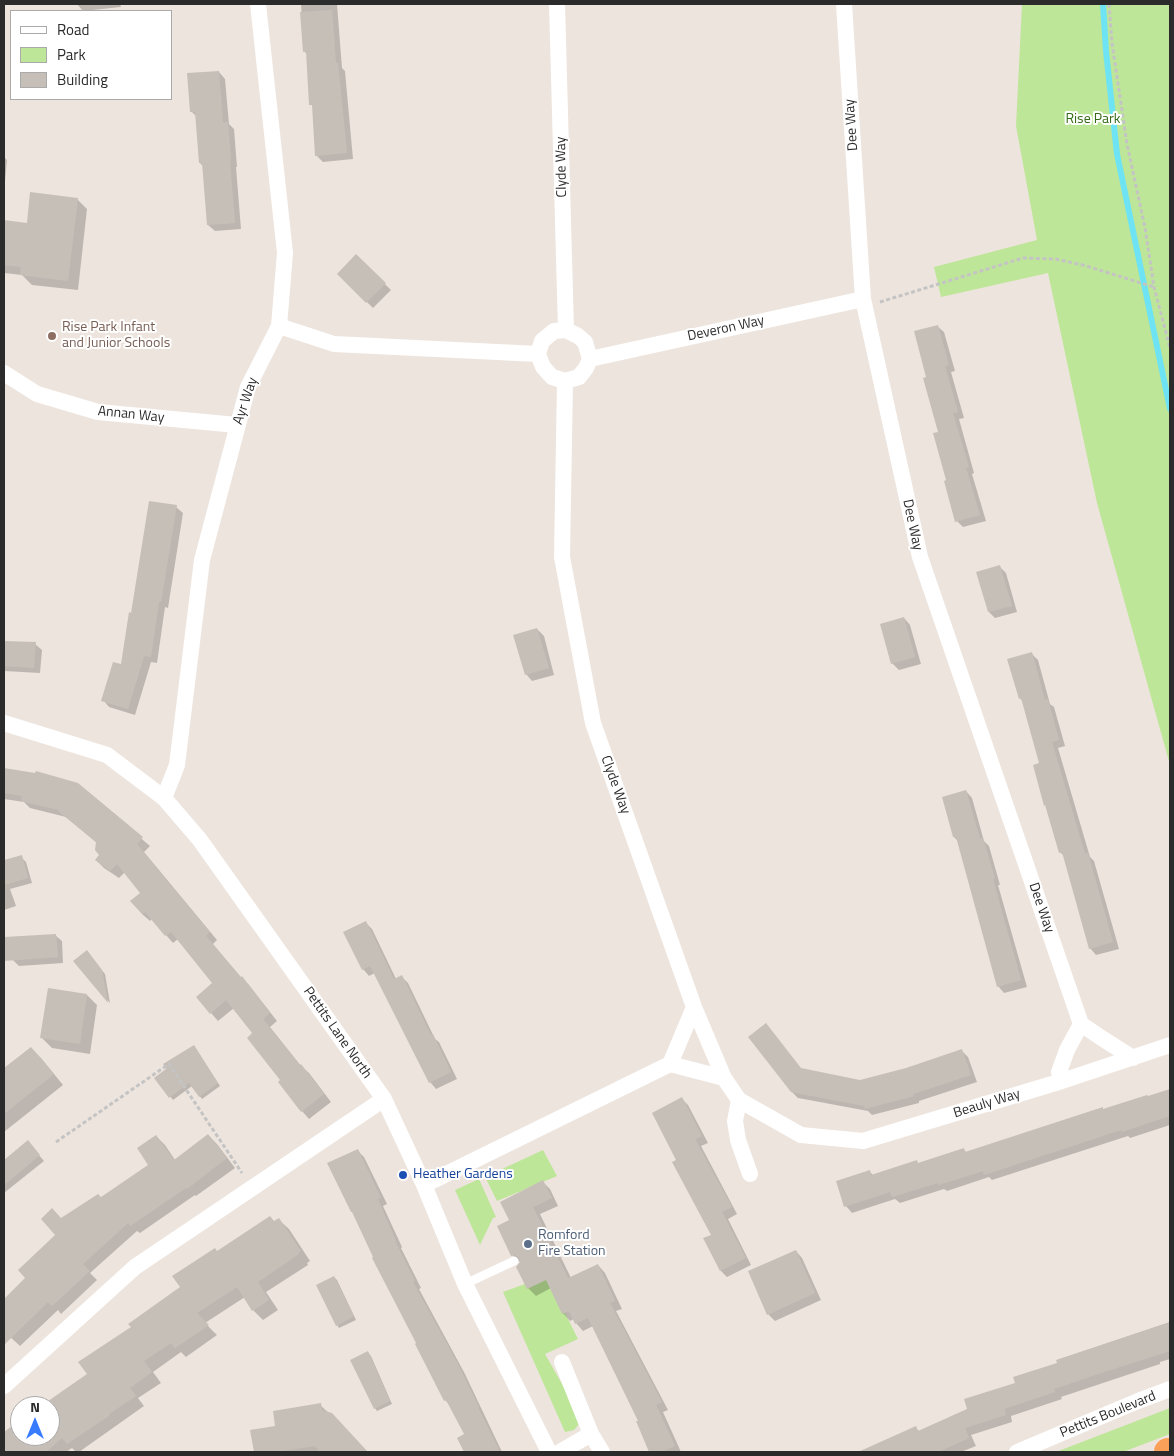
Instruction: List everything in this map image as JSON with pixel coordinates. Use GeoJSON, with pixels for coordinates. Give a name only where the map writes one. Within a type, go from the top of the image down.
{"type":"FeatureCollection","features":[{"type":"Feature","properties":{"kind":"street","name":"Ayr Way"},"geometry":{"type":"LineString","coordinates":[[164,798],[177,765],[202,560],[248,387],[280,326],[285,253],[258,4]]}},
{"type":"Feature","properties":{"kind":"street","name":"Clyde Way"},"geometry":{"type":"LineString","coordinates":[[557,4],[566,330]]}},
{"type":"Feature","properties":{"kind":"street","name":"Dee Way"},"geometry":{"type":"LineString","coordinates":[[844,4],[864,303],[920,557],[1081,1024]]}},
{"type":"Feature","properties":{"kind":"street","name":"Deveron Way"},"geometry":{"type":"LineString","coordinates":[[590,359],[864,303]]}},
{"type":"Feature","properties":{"kind":"street"},"geometry":{"type":"LineString","coordinates":[[280,326],[334,344],[538,354]]}},
{"type":"Feature","properties":{"kind":"street"},"geometry":{"type":"LineString","coordinates":[[566,330],[585,342],[590,359],[579,377],[564,381],[552,377],[543,367],[538,354],[542,341],[554,331],[566,330]]}},
{"type":"Feature","properties":{"kind":"street","name":"Annan Way"},"geometry":{"type":"LineString","coordinates":[[4,373],[37,394],[98,412],[237,425]]}},
{"type":"Feature","properties":{"kind":"street","name":"Clyde Way"},"geometry":{"type":"LineString","coordinates":[[564,381],[562,557],[593,724],[694,1007],[724,1078],[739,1100],[801,1136]]}},
{"type":"Feature","properties":{"kind":"street","name":"Pettits Lane North"},"geometry":{"type":"LineString","coordinates":[[4,723],[107,755],[164,798],[206,848],[384,1099],[424,1185],[465,1284],[549,1452]]}},
{"type":"Feature","properties":{"kind":"street"},"geometry":{"type":"LineString","coordinates":[[670,1064],[694,1007]]}},
{"type":"Feature","properties":{"kind":"street"},"geometry":{"type":"LineString","coordinates":[[1062,1081],[1059,1072],[1067,1050],[1081,1024],[1133,1058]]}},
{"type":"Feature","properties":{"kind":"street","name":"Beauly Way"},"geometry":{"type":"LineString","coordinates":[[801,1136],[863,1141],[1062,1081],[1170,1045]]}},
{"type":"Feature","properties":{"kind":"street"},"geometry":{"type":"LineString","coordinates":[[424,1185],[670,1064],[724,1078]]}},
{"type":"Feature","properties":{"kind":"street"},"geometry":{"type":"LineString","coordinates":[[4,1386],[134,1267],[384,1099]]}},
{"type":"Feature","properties":{"kind":"street"},"geometry":{"type":"LineString","coordinates":[[739,1100],[735,1121],[738,1140],[750,1174]]}},
{"type":"Feature","properties":{"kind":"street"},"geometry":{"type":"LineString","coordinates":[[562,1362],[592,1434],[602,1452]]}},
{"type":"Feature","properties":{"kind":"street","name":"Pettits Boulevard"},"geometry":{"type":"LineString","coordinates":[[1017,1452],[1170,1389]]}},
{"type":"Feature","properties":{"kind":"street"},"geometry":{"type":"LineString","coordinates":[[560,1452],[592,1434]]}},
{"type":"Feature","properties":{"kind":"lane"},"geometry":{"type":"LineString","coordinates":[[465,1284],[514,1261]]}},
{"type":"Feature","properties":{"kind":"path"},"geometry":{"type":"LineString","coordinates":[[1109,4],[1112,43],[1127,144],[1145,228],[1154,287],[1170,348]]}},
{"type":"Feature","properties":{"kind":"path"},"geometry":{"type":"LineString","coordinates":[[864,303],[1023,258],[1055,259],[1083,265],[1154,287]]}},
{"type":"Feature","properties":{"kind":"path"},"geometry":{"type":"LineString","coordinates":[[56,1142],[169,1064],[252,1188]]}},
{"type":"Feature","properties":{"kind":"green space","name":"Rise Park"},"geometry":{"type":"Polygon","coordinates":[[[1022,4],[1170,4],[1170,765],[1097,503],[1048,273],[941,297],[934,267],[1037,240],[1016,126],[1022,4]]]}},
{"type":"Feature","properties":{"kind":"green space"},"geometry":{"type":"Polygon","coordinates":[[[543,1150],[557,1176],[497,1201],[485,1177],[543,1150]]]}},
{"type":"Feature","properties":{"kind":"green space"},"geometry":{"type":"Polygon","coordinates":[[[479,1179],[496,1217],[493,1218],[480,1245],[455,1190],[479,1179]]]}},
{"type":"Feature","properties":{"kind":"green space"},"geometry":{"type":"Polygon","coordinates":[[[552,1274],[553,1289],[578,1339],[545,1354],[578,1412],[579,1424],[574,1430],[565,1432],[503,1292],[552,1274]]]}},
{"type":"Feature","properties":{"kind":"green space"},"geometry":{"type":"Polygon","coordinates":[[[1170,1408],[1170,1434],[1123,1452],[1056,1452],[1170,1408]]]}},
{"type":"Feature","properties":{"kind":"building"},"geometry":{"type":"Polygon","coordinates":[[[332,10],[336,63],[338,63],[347,153],[315,156],[312,105],[309,105],[306,51],[303,52],[300,12],[332,10]]]}},
{"type":"Feature","properties":{"kind":"building"},"geometry":{"type":"Polygon","coordinates":[[[219,71],[223,122],[228,122],[235,223],[207,225],[202,163],[199,163],[195,112],[190,112],[187,73],[219,71]]]}},
{"type":"Feature","properties":{"kind":"building"},"geometry":{"type":"Polygon","coordinates":[[[30,192],[78,198],[68,281],[20,275],[21,267],[4,265],[4,220],[27,223],[30,192]]]}},
{"type":"Feature","properties":{"kind":"building"},"geometry":{"type":"Polygon","coordinates":[[[356,254],[386,283],[366,303],[337,274],[356,254]]]}},
{"type":"Feature","properties":{"kind":"building"},"geometry":{"type":"Polygon","coordinates":[[[938,325],[949,365],[945,366],[958,412],[953,413],[969,467],[966,468],[980,515],[955,522],[933,433],[938,432],[923,378],[926,377],[914,331],[938,325]]]}},
{"type":"Feature","properties":{"kind":"building"},"geometry":{"type":"Polygon","coordinates":[[[149,501],[177,505],[151,657],[144,656],[128,709],[101,701],[113,662],[121,664],[149,501]]]}},
{"type":"Feature","properties":{"kind":"building"},"geometry":{"type":"Polygon","coordinates":[[[1000,565],[1012,606],[988,612],[976,572],[1000,565]]]}},
{"type":"Feature","properties":{"kind":"building"},"geometry":{"type":"Polygon","coordinates":[[[904,617],[915,657],[891,664],[880,624],[904,617]]]}},
{"type":"Feature","properties":{"kind":"building"},"geometry":{"type":"Polygon","coordinates":[[[537,628],[549,668],[525,675],[513,635],[537,628]]]}},
{"type":"Feature","properties":{"kind":"building"},"geometry":{"type":"Polygon","coordinates":[[[4,641],[36,642],[34,668],[4,666],[4,641]]]}},
{"type":"Feature","properties":{"kind":"building"},"geometry":{"type":"Polygon","coordinates":[[[1032,652],[1045,700],[1048,699],[1059,740],[1052,742],[1085,854],[1088,853],[1113,942],[1089,949],[1062,852],[1059,853],[1044,806],[1033,765],[1039,763],[1021,698],[1019,699],[1007,659],[1032,652]]]}},
{"type":"Feature","properties":{"kind":"building"},"geometry":{"type":"Polygon","coordinates":[[[4,768],[35,773],[36,771],[78,783],[143,837],[137,844],[210,932],[206,936],[242,976],[270,1013],[263,1019],[324,1094],[301,1112],[278,1082],[280,1080],[247,1038],[252,1033],[226,1000],[210,1014],[196,997],[212,983],[171,932],[165,936],[145,912],[142,914],[130,901],[140,893],[117,864],[110,871],[95,860],[99,855],[95,850],[96,842],[59,810],[21,801],[22,796],[4,793],[4,768]]]}},
{"type":"Feature","properties":{"kind":"building"},"geometry":{"type":"Polygon","coordinates":[[[966,790],[980,839],[983,838],[995,878],[993,879],[1021,980],[997,987],[956,837],[953,837],[942,797],[966,790]]]}},
{"type":"Feature","properties":{"kind":"building"},"geometry":{"type":"Polygon","coordinates":[[[22,855],[28,878],[4,885],[4,860],[22,855]]]}},
{"type":"Feature","properties":{"kind":"building"},"geometry":{"type":"Polygon","coordinates":[[[366,921],[394,979],[402,975],[451,1072],[429,1083],[370,966],[362,970],[343,932],[366,921]]]}},
{"type":"Feature","properties":{"kind":"building"},"geometry":{"type":"Polygon","coordinates":[[[56,934],[58,957],[4,961],[4,937],[56,934]]]}},
{"type":"Feature","properties":{"kind":"building"},"geometry":{"type":"Polygon","coordinates":[[[87,950],[102,970],[108,1003],[73,961],[87,950]]]}},
{"type":"Feature","properties":{"kind":"building"},"geometry":{"type":"Polygon","coordinates":[[[48,988],[87,994],[80,1044],[40,1038],[48,988]]]}},
{"type":"Feature","properties":{"kind":"building"},"geometry":{"type":"Polygon","coordinates":[[[766,1023],[801,1068],[860,1080],[906,1068],[962,1049],[971,1075],[913,1094],[914,1096],[865,1109],[864,1106],[791,1092],[748,1037],[766,1023]]]}},
{"type":"Feature","properties":{"kind":"building"},"geometry":{"type":"Polygon","coordinates":[[[194,1045],[218,1083],[199,1097],[189,1083],[169,1098],[154,1078],[166,1069],[163,1064],[194,1045]]]}},
{"type":"Feature","properties":{"kind":"building"},"geometry":{"type":"Polygon","coordinates":[[[31,1047],[54,1074],[4,1114],[4,1068],[31,1047]]]}},
{"type":"Feature","properties":{"kind":"building"},"geometry":{"type":"Polygon","coordinates":[[[1170,1089],[1170,1116],[984,1175],[983,1171],[892,1197],[890,1192],[844,1207],[836,1181],[870,1170],[871,1175],[917,1160],[918,1163],[964,1148],[965,1152],[1103,1107],[1103,1109],[1170,1089]]]}},
{"type":"Feature","properties":{"kind":"building"},"geometry":{"type":"Polygon","coordinates":[[[682,1097],[702,1136],[695,1139],[732,1207],[722,1212],[746,1258],[720,1271],[703,1238],[711,1235],[672,1162],[676,1160],[652,1113],[682,1097]]]}},
{"type":"Feature","properties":{"kind":"building"},"geometry":{"type":"Polygon","coordinates":[[[208,1134],[227,1158],[187,1189],[130,1226],[128,1223],[83,1264],[90,1271],[52,1306],[48,1302],[4,1345],[4,1299],[25,1278],[18,1270],[55,1235],[41,1219],[52,1208],[61,1218],[98,1194],[101,1197],[148,1165],[137,1148],[156,1135],[174,1160],[208,1134]]]}},
{"type":"Feature","properties":{"kind":"building"},"geometry":{"type":"Polygon","coordinates":[[[28,1140],[40,1155],[4,1185],[4,1160],[28,1140]]]}},
{"type":"Feature","properties":{"kind":"building"},"geometry":{"type":"Polygon","coordinates":[[[358,1149],[381,1198],[378,1199],[395,1241],[415,1281],[413,1282],[459,1366],[500,1452],[464,1452],[457,1438],[464,1434],[446,1400],[444,1401],[415,1344],[327,1163],[358,1149]]]}},
{"type":"Feature","properties":{"kind":"building"},"geometry":{"type":"Polygon","coordinates":[[[543,1180],[552,1198],[533,1207],[568,1278],[598,1264],[615,1301],[610,1303],[662,1402],[656,1405],[675,1446],[661,1452],[649,1452],[636,1421],[638,1421],[588,1318],[575,1324],[569,1311],[562,1314],[546,1280],[527,1289],[516,1267],[520,1262],[519,1258],[515,1255],[511,1256],[497,1226],[509,1220],[500,1202],[543,1180]]]}},
{"type":"Feature","properties":{"kind":"building"},"geometry":{"type":"Polygon","coordinates":[[[270,1216],[274,1221],[279,1218],[301,1251],[258,1282],[269,1300],[252,1311],[237,1287],[197,1313],[209,1325],[175,1348],[171,1343],[144,1361],[152,1372],[130,1388],[136,1396],[67,1444],[62,1438],[60,1440],[60,1396],[55,1396],[87,1374],[78,1362],[131,1327],[128,1324],[180,1287],[172,1276],[215,1248],[217,1251],[270,1216]]]}},
{"type":"Feature","properties":{"kind":"building"},"geometry":{"type":"Polygon","coordinates":[[[796,1250],[815,1293],[767,1315],[748,1271],[796,1250]]]}},
{"type":"Feature","properties":{"kind":"building"},"geometry":{"type":"Polygon","coordinates":[[[334,1276],[354,1316],[336,1326],[316,1285],[334,1276]]]}},
{"type":"Feature","properties":{"kind":"building"},"geometry":{"type":"Polygon","coordinates":[[[1170,1322],[1170,1351],[1054,1389],[1055,1392],[1004,1409],[1006,1415],[965,1428],[969,1438],[938,1452],[858,1452],[916,1426],[918,1431],[967,1409],[964,1399],[1015,1383],[1013,1377],[1057,1363],[1056,1360],[1170,1322]]]}},
{"type":"Feature","properties":{"kind":"building"},"geometry":{"type":"Polygon","coordinates":[[[368,1351],[390,1401],[374,1409],[350,1360],[368,1351]]]}},
{"type":"Feature","properties":{"kind":"building"},"geometry":{"type":"Polygon","coordinates":[[[321,1403],[322,1410],[332,1413],[368,1452],[320,1452],[315,1446],[276,1452],[254,1452],[250,1430],[275,1426],[273,1411],[321,1403]]]}},
{"type":"Feature","properties":{"kind":"building"},"geometry":{"type":"Polygon","coordinates":[[[10,1428],[10,1446],[53,1446],[46,1452],[4,1452],[4,1432],[10,1428]]]}},
{"type":"Feature","properties":{"kind":"waterway"},"geometry":{"type":"LineString","coordinates":[[1103,4],[1117,154],[1170,409]]}},
{"type":"Feature","properties":{"kind":"place","name":"Rise Park Infant and Junior Schools"},"geometry":{"type":"Point","coordinates":[52,336]}},
{"type":"Feature","properties":{"kind":"place","name":"Heather Gardens"},"geometry":{"type":"Point","coordinates":[403,1175]}},
{"type":"Feature","properties":{"kind":"place","name":"Romford Fire Station"},"geometry":{"type":"Point","coordinates":[528,1244]}}]}
